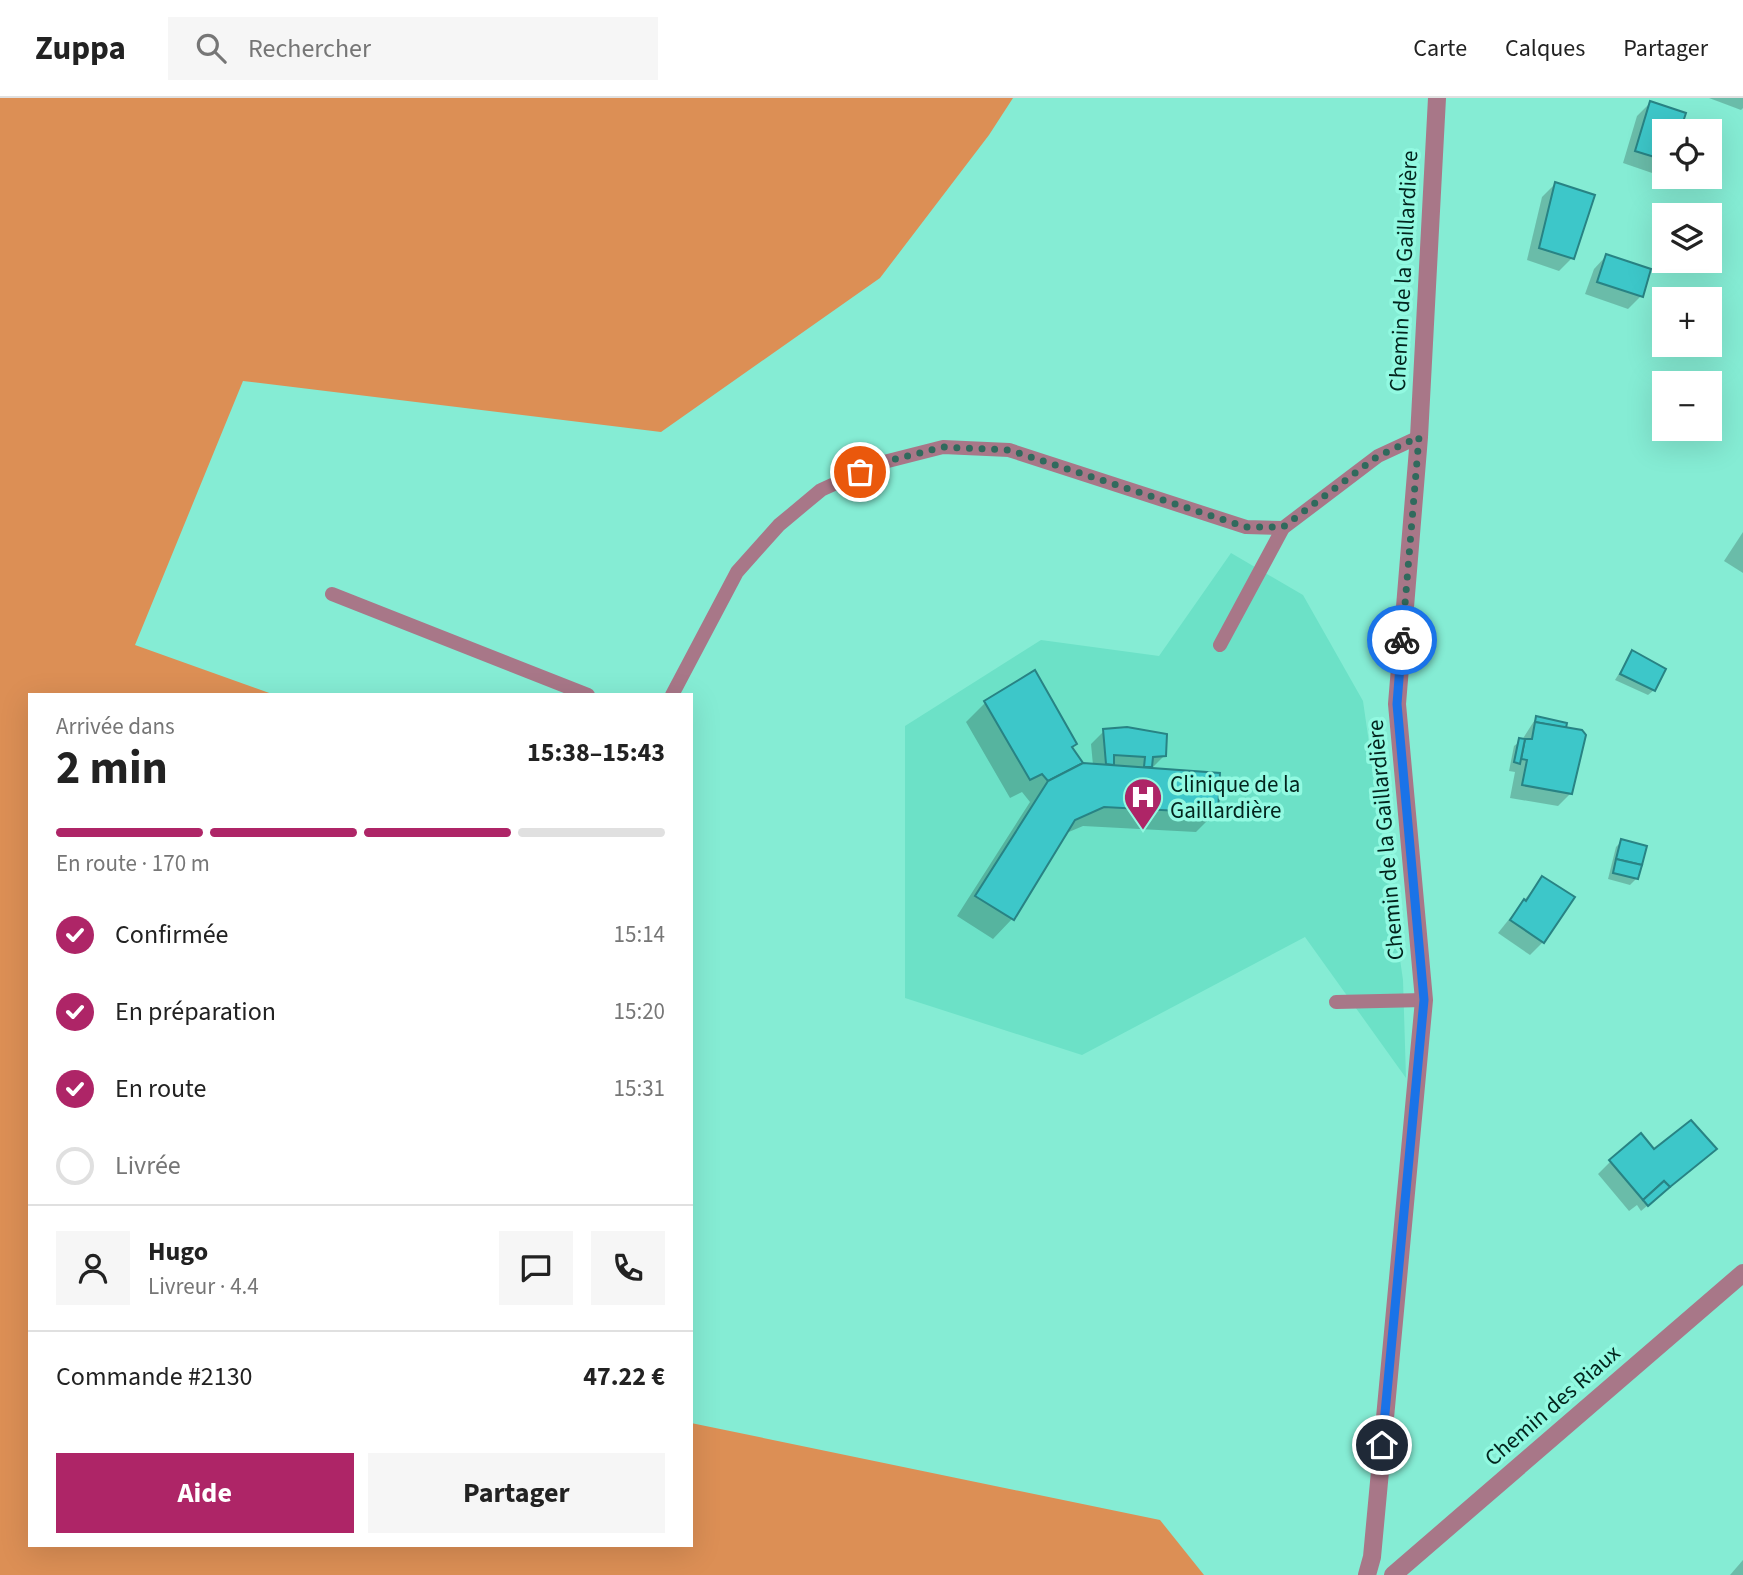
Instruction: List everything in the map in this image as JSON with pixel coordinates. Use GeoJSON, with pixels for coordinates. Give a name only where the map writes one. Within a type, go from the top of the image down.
{"type":"FeatureCollection","features":[{"type":"Feature","properties":{"kind":"street","name":"Chemin de la Gaillardière"},"geometry":{"type":"LineString","coordinates":[[1367,1575],[1373,1543],[1424,1000],[1397,704],[1419,437],[1437,98]]}},
{"type":"Feature","properties":{"kind":"street","name":"Chemin des Riaux"},"geometry":{"type":"LineString","coordinates":[[1393,1575],[1743,1273]]}},
{"type":"Feature","properties":{"kind":"lane"},"geometry":{"type":"LineString","coordinates":[[1220,645],[1283,527],[1378,456],[1419,437]]}},
{"type":"Feature","properties":{"kind":"lane"},"geometry":{"type":"LineString","coordinates":[[673,693],[737,572],[779,525],[821,491],[880,463],[943,447],[1009,450],[1246,527],[1283,527]]}},
{"type":"Feature","properties":{"kind":"lane"},"geometry":{"type":"LineString","coordinates":[[331,594],[583,693]]}},
{"type":"Feature","properties":{"kind":"lane"},"geometry":{"type":"LineString","coordinates":[[1336,1002],[1424,1000]]}},
{"type":"Feature","properties":{"kind":"shaded area"},"geometry":{"type":"Polygon","coordinates":[[[0,98],[1013,98],[989,135],[880,278],[661,432],[243,381],[135,645],[269,693],[28,693],[28,1547],[693,1547],[693,1423],[1160,1520],[1204,1575],[0,1575],[0,98]]]}},
{"type":"Feature","properties":{"kind":"shaded area","name":"Clinique de la Gaillardière"},"geometry":{"type":"Polygon","coordinates":[[[1231,553],[1303,595],[1363,701],[1403,980],[1406,1078],[1305,937],[1082,1055],[905,998],[905,726],[1041,640],[1159,656],[1231,553]]]}},
{"type":"Feature","properties":{"kind":"building"},"geometry":{"type":"Polygon","coordinates":[[[1650,101],[1686,113],[1684,119],[1652,119],[1652,156],[1635,151],[1650,101]]]}},
{"type":"Feature","properties":{"kind":"building"},"geometry":{"type":"Polygon","coordinates":[[[1555,182],[1595,195],[1574,259],[1539,248],[1555,182]]]}},
{"type":"Feature","properties":{"kind":"building"},"geometry":{"type":"Polygon","coordinates":[[[1606,254],[1651,269],[1643,297],[1597,282],[1606,254]]]}},
{"type":"Feature","properties":{"kind":"building"},"geometry":{"type":"Polygon","coordinates":[[[1632,650],[1666,669],[1655,691],[1620,674],[1632,650]]]}},
{"type":"Feature","properties":{"kind":"building"},"geometry":{"type":"Polygon","coordinates":[[[1035,670],[1077,744],[1072,747],[1083,763],[1048,781],[1042,774],[1030,780],[984,701],[1035,670]]]}},
{"type":"Feature","properties":{"kind":"building"},"geometry":{"type":"Polygon","coordinates":[[[1536,716],[1567,723],[1566,728],[1535,722],[1536,716]]]}},
{"type":"Feature","properties":{"kind":"building"},"geometry":{"type":"Polygon","coordinates":[[[1535,722],[1582,730],[1586,735],[1572,794],[1522,785],[1527,760],[1521,759],[1525,739],[1532,739],[1535,722]]]}},
{"type":"Feature","properties":{"kind":"building"},"geometry":{"type":"Polygon","coordinates":[[[1127,727],[1167,734],[1166,756],[1153,757],[1152,767],[1144,767],[1145,757],[1114,755],[1114,765],[1106,764],[1103,729],[1127,727]]]}},
{"type":"Feature","properties":{"kind":"building"},"geometry":{"type":"Polygon","coordinates":[[[1519,738],[1525,739],[1520,764],[1514,762],[1519,738]]]}},
{"type":"Feature","properties":{"kind":"building"},"geometry":{"type":"Polygon","coordinates":[[[1083,763],[1220,773],[1218,813],[1104,807],[1075,820],[1014,920],[975,896],[1048,781],[1083,763]]]}},
{"type":"Feature","properties":{"kind":"building"},"geometry":{"type":"Polygon","coordinates":[[[1621,839],[1647,846],[1642,865],[1616,859],[1621,839]]]}},
{"type":"Feature","properties":{"kind":"building"},"geometry":{"type":"Polygon","coordinates":[[[1616,859],[1642,865],[1638,879],[1613,873],[1616,859]]]}},
{"type":"Feature","properties":{"kind":"building"},"geometry":{"type":"Polygon","coordinates":[[[1542,876],[1575,897],[1544,943],[1510,920],[1542,876]]]}},
{"type":"Feature","properties":{"kind":"building"},"geometry":{"type":"Polygon","coordinates":[[[1691,1120],[1717,1149],[1670,1187],[1664,1181],[1643,1200],[1609,1160],[1641,1133],[1654,1149],[1691,1120]]]}},
{"type":"Feature","properties":{"kind":"building"},"geometry":{"type":"Polygon","coordinates":[[[1664,1181],[1670,1187],[1648,1206],[1643,1200],[1664,1181]]]}},
{"type":"Feature","properties":{"kind":"way so far"},"geometry":{"type":"LineString","coordinates":[[860,472],[880,463],[943,447],[1009,450],[1246,527],[1283,527],[1378,456],[1419,437],[1402,640]]}},
{"type":"Feature","properties":{"kind":"place","name":"Clinique de la Gaillardière"},"geometry":{"type":"Point","coordinates":[1143,831]}},
{"type":"Feature","properties":{"kind":"route"},"geometry":{"type":"LineString","coordinates":[[1382,1445],[1424,1000],[1397,704],[1402,640]]}}]}
